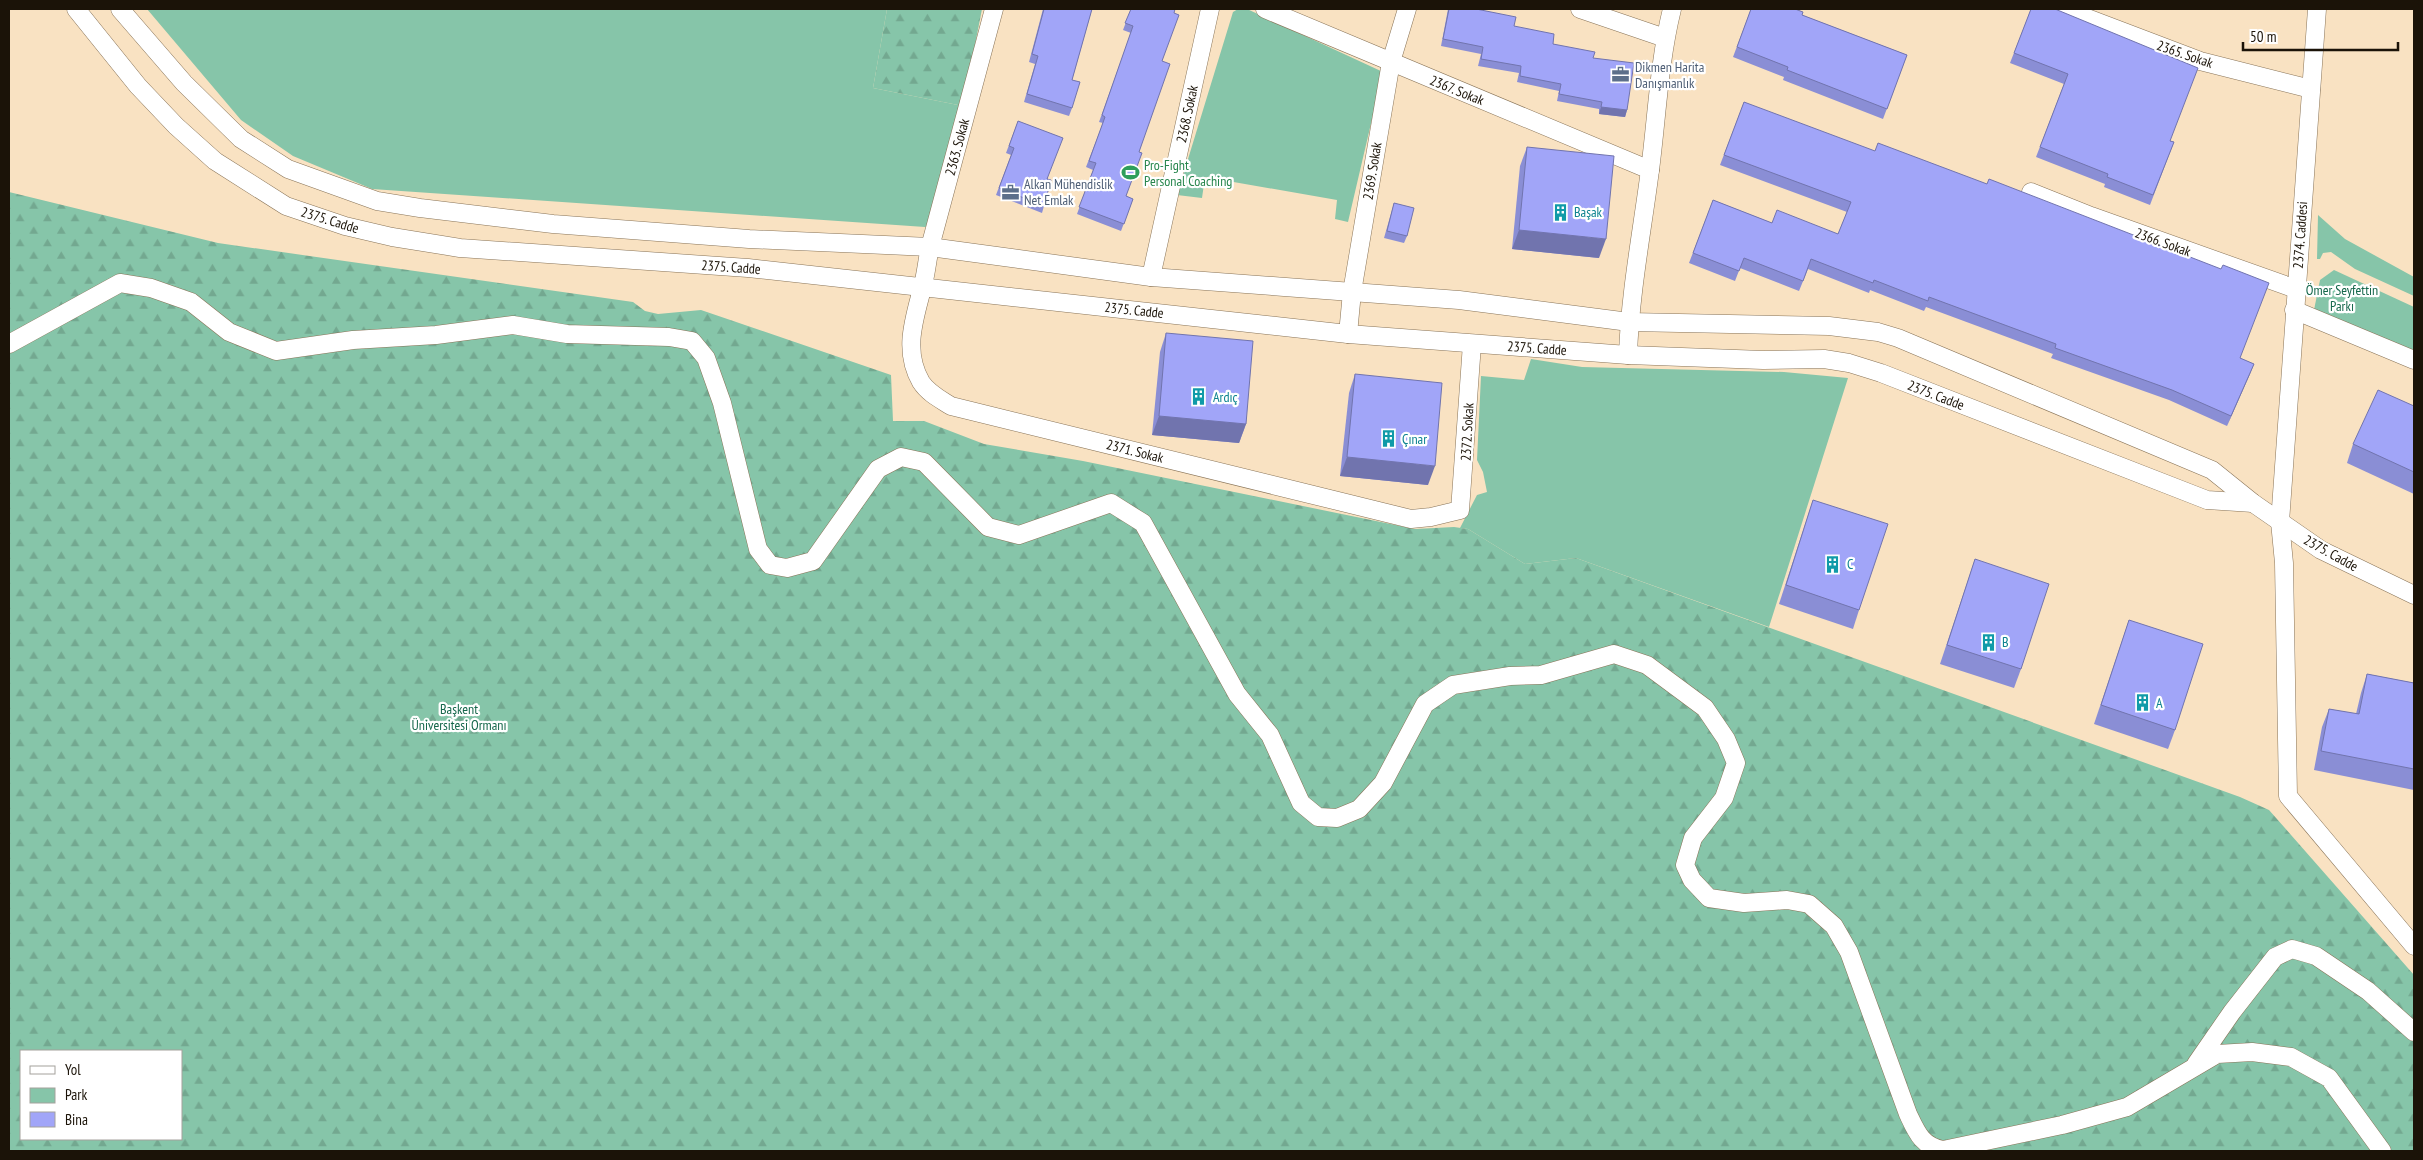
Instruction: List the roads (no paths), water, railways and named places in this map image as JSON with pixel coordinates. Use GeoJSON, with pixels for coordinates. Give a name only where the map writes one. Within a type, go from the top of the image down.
{"type":"FeatureCollection","features":[{"type":"Feature","properties":{"kind":"street","name":"2375. Cadde"},"geometry":{"type":"LineString","coordinates":[[76,9],[138,86],[176,126],[215,161],[286,206],[317,218],[392,236],[460,248],[748,268],[1348,334],[1628,355],[1763,360],[1824,359],[1849,363],[1881,373],[2207,500],[2253,503]]}},
{"type":"Feature","properties":{"kind":"street","name":"2375. Cadde"},"geometry":{"type":"LineString","coordinates":[[120,9],[184,84],[241,139],[288,168],[377,201],[553,224],[749,239],[930,247],[1151,277],[1459,300],[1629,322],[1830,326],[1878,332],[1898,338],[2212,470],[2253,503],[2321,550],[2414,595]]}},
{"type":"Feature","properties":{"kind":"street","name":"2363. Sokak"},"geometry":{"type":"LineString","coordinates":[[923,287],[930,247],[994,9]]}},
{"type":"Feature","properties":{"kind":"street","name":"2368. Sokak"},"geometry":{"type":"LineString","coordinates":[[1151,277],[1210,9]]}},
{"type":"Feature","properties":{"kind":"street","name":"2367. Sokak"},"geometry":{"type":"LineString","coordinates":[[1265,9],[1650,170]]}},
{"type":"Feature","properties":{"kind":"street","name":"2369. Sokak"},"geometry":{"type":"LineString","coordinates":[[1348,334],[1352,292],[1390,62],[1407,9]]}},
{"type":"Feature","properties":{"kind":"street"},"geometry":{"type":"LineString","coordinates":[[1580,9],[1664,38]]}},
{"type":"Feature","properties":{"kind":"street"},"geometry":{"type":"LineString","coordinates":[[1628,355],[1629,322],[1650,170],[1664,38],[1672,9]]}},
{"type":"Feature","properties":{"kind":"street","name":"2365. Sokak"},"geometry":{"type":"LineString","coordinates":[[2063,9],[2200,61],[2311,89]]}},
{"type":"Feature","properties":{"kind":"street","name":"2374. Caddesi"},"geometry":{"type":"LineString","coordinates":[[2317,9],[2280,522],[2284,563],[2288,796],[2414,946]]}},
{"type":"Feature","properties":{"kind":"street","name":"2366. Sokak"},"geometry":{"type":"LineString","coordinates":[[2031,192],[2091,216],[2296,289]]}},
{"type":"Feature","properties":{"kind":"street"},"geometry":{"type":"LineString","coordinates":[[9,344],[120,283],[151,288],[192,302],[229,332],[276,351],[353,340],[436,335],[513,325],[567,334],[669,337],[692,340],[706,358],[722,403],[758,549],[770,565],[787,568],[813,561],[878,470],[901,457],[924,462],[988,527],[1019,535],[1111,502],[1143,523],[1237,694],[1270,735],[1301,803],[1318,817],[1337,818],[1359,809],[1383,783],[1425,704],[1453,685],[1510,676],[1541,675],[1614,654],[1647,665],[1705,708],[1726,739],[1736,763],[1724,798],[1693,838],[1685,865],[1692,880],[1709,898],[1744,903],[1787,900],[1810,904],[1834,926],[1850,952],[1908,1114],[1920,1137],[1930,1148],[1943,1150],[2062,1125],[2127,1107],[2217,1054],[2252,1052],[2291,1057],[2329,1078],[2382,1151]]}},
{"type":"Feature","properties":{"kind":"street","name":"2371. Sokak"},"geometry":{"type":"LineString","coordinates":[[923,287],[913,320],[910,340],[914,364],[921,382],[931,393],[950,406],[1411,519],[1452,514]]}},
{"type":"Feature","properties":{"kind":"street"},"geometry":{"type":"LineString","coordinates":[[2294,310],[2414,360]]}},
{"type":"Feature","properties":{"kind":"street","name":"2372. Sokak"},"geometry":{"type":"LineString","coordinates":[[1452,514],[1460,510],[1463,495],[1472,344]]}},
{"type":"Feature","properties":{"kind":"street"},"geometry":{"type":"LineString","coordinates":[[2194,1067],[2232,1012],[2275,957],[2292,949],[2316,956],[2368,991],[2414,1032]]}},
{"type":"Feature","properties":{"kind":"place","name":"Dikmen Harita Danışmanlık"},"geometry":{"type":"Point","coordinates":[1621,75]}},
{"type":"Feature","properties":{"kind":"place","name":"Pro-Fight Personal Coaching"},"geometry":{"type":"Point","coordinates":[1130,173]}},
{"type":"Feature","properties":{"kind":"place","name":"Alkan Mühendislik Net Emlak"},"geometry":{"type":"Point","coordinates":[1010,192]}},
{"type":"Feature","properties":{"kind":"place","name":"Başak"},"geometry":{"type":"Point","coordinates":[1560,212]}},
{"type":"Feature","properties":{"kind":"place","name":"Ardıç"},"geometry":{"type":"Point","coordinates":[1199,397]}},
{"type":"Feature","properties":{"kind":"place","name":"Çınar"},"geometry":{"type":"Point","coordinates":[1388,439]}},
{"type":"Feature","properties":{"kind":"place","name":"C"},"geometry":{"type":"Point","coordinates":[1833,564]}},
{"type":"Feature","properties":{"kind":"place","name":"B"},"geometry":{"type":"Point","coordinates":[1988,642]}},
{"type":"Feature","properties":{"kind":"place","name":"A"},"geometry":{"type":"Point","coordinates":[2142,703]}},
{"type":"Feature","properties":{"kind":"park label","name":"Ömer Seyfettin Parkı"},"geometry":{"type":"Point","coordinates":[2342,298]}},
{"type":"Feature","properties":{"kind":"park label","name":"Başkent Üniversitesi Ormanı"},"geometry":{"type":"Point","coordinates":[459,718]}}]}
